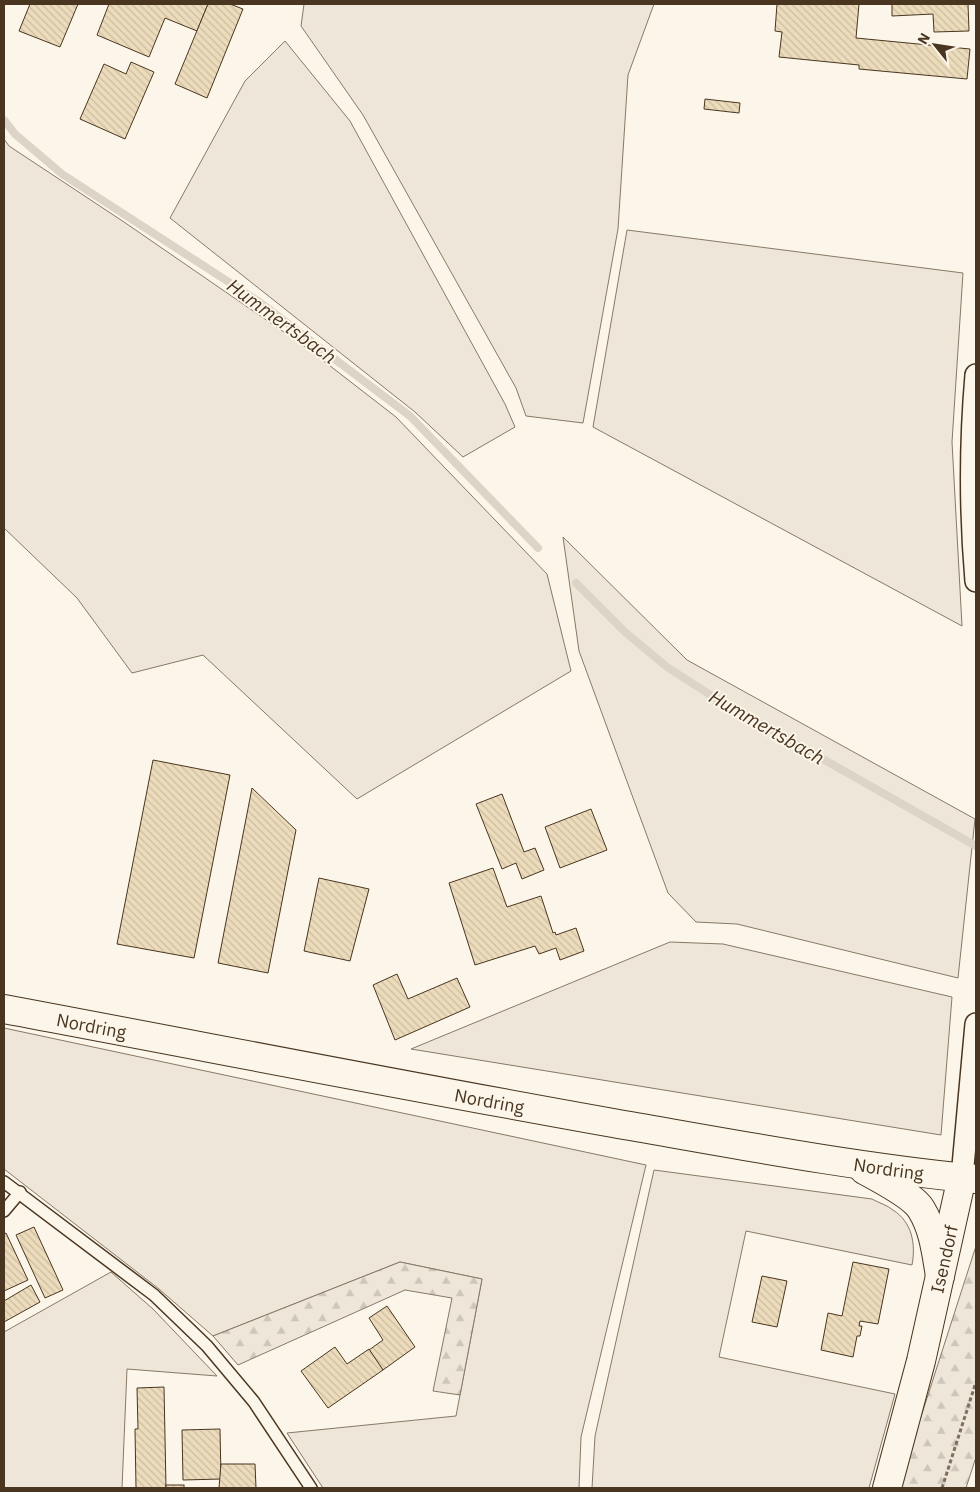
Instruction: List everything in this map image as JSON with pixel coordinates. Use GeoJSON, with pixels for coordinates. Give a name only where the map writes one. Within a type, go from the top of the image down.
{"type":"FeatureCollection","features":[{"type":"Feature","properties":{"kind":"main road","name":"Nordring"},"geometry":{"type":"LineString","coordinates":[[4,1009],[512,1105],[849,1163],[969,1178]]}},
{"type":"Feature","properties":{"kind":"main road"},"geometry":{"type":"LineString","coordinates":[[849,1163],[899,1190],[920,1207],[932,1232],[940,1276]]}},
{"type":"Feature","properties":{"kind":"main road","name":"Isendorf"},"geometry":{"type":"LineString","coordinates":[[887,1488],[921,1360],[940,1276],[969,1178]]}},
{"type":"Feature","properties":{"kind":"street"},"geometry":{"type":"LineString","coordinates":[[976,375],[972,428],[972,528],[976,580]]}},
{"type":"Feature","properties":{"kind":"street","name":"Isendorf"},"geometry":{"type":"LineString","coordinates":[[969,1178],[976,1024]]}},
{"type":"Feature","properties":{"kind":"lane"},"geometry":{"type":"LineString","coordinates":[[4,1182],[20,1192],[154,1295],[208,1346],[254,1402],[311,1488]]}},
{"type":"Feature","properties":{"kind":"lane"},"geometry":{"type":"LineString","coordinates":[[4,1211],[20,1192]]}},
{"type":"Feature","properties":{"kind":"path"},"geometry":{"type":"LineString","coordinates":[[942,1488],[976,1382]]}},
{"type":"Feature","properties":{"kind":"green space"},"geometry":{"type":"Polygon","coordinates":[[[304,4],[654,4],[628,75],[618,229],[583,423],[526,416],[516,388],[363,115],[301,26],[304,4]]]}},
{"type":"Feature","properties":{"kind":"green space"},"geometry":{"type":"Polygon","coordinates":[[[285,41],[350,121],[505,404],[515,427],[463,457],[415,412],[170,218],[245,81],[285,41]]]}},
{"type":"Feature","properties":{"kind":"green space"},"geometry":{"type":"Polygon","coordinates":[[[4,139],[9,146],[124,222],[307,348],[396,417],[547,574],[571,671],[357,799],[203,655],[132,673],[77,598],[4,528],[4,139]]]}},
{"type":"Feature","properties":{"kind":"green space"},"geometry":{"type":"Polygon","coordinates":[[[627,230],[963,273],[952,442],[962,626],[593,427],[627,230]]]}},
{"type":"Feature","properties":{"kind":"green space"},"geometry":{"type":"Polygon","coordinates":[[[563,537],[687,660],[975,819],[958,978],[737,924],[696,922],[668,893],[579,651],[563,537]]]}},
{"type":"Feature","properties":{"kind":"green space"},"geometry":{"type":"Polygon","coordinates":[[[670,942],[723,944],[952,997],[941,1135],[411,1049],[670,942]]]}},
{"type":"Feature","properties":{"kind":"green space"},"geometry":{"type":"Polygon","coordinates":[[[4,1028],[646,1165],[581,1437],[579,1488],[323,1488],[287,1433],[456,1416],[482,1279],[400,1262],[213,1336],[159,1289],[4,1169],[4,1028]]]}},
{"type":"Feature","properties":{"kind":"green space"},"geometry":{"type":"Polygon","coordinates":[[[654,1170],[872,1199],[891,1208],[905,1221],[913,1242],[912,1265],[746,1231],[719,1357],[895,1394],[869,1488],[592,1488],[595,1436],[654,1170]]]}},
{"type":"Feature","properties":{"kind":"green space"},"geometry":{"type":"Polygon","coordinates":[[[976,1246],[976,1457],[966,1488],[898,1488],[976,1246]]]}},
{"type":"Feature","properties":{"kind":"green space"},"geometry":{"type":"Polygon","coordinates":[[[400,1262],[482,1279],[460,1395],[433,1391],[452,1298],[405,1290],[238,1365],[213,1336],[400,1262]]]}},
{"type":"Feature","properties":{"kind":"green space"},"geometry":{"type":"Polygon","coordinates":[[[111,1272],[153,1309],[217,1376],[127,1369],[122,1488],[4,1488],[4,1332],[111,1272]]]}},
{"type":"Feature","properties":{"kind":"building"},"geometry":{"type":"Polygon","coordinates":[[[30,4],[78,4],[60,47],[19,31],[30,4]]]}},
{"type":"Feature","properties":{"kind":"building"},"geometry":{"type":"Polygon","coordinates":[[[109,4],[208,4],[197,31],[165,18],[149,57],[97,35],[109,4]]]}},
{"type":"Feature","properties":{"kind":"building"},"geometry":{"type":"Polygon","coordinates":[[[208,4],[230,4],[243,9],[207,98],[175,84],[208,4]]]}},
{"type":"Feature","properties":{"kind":"building"},"geometry":{"type":"Polygon","coordinates":[[[777,4],[859,4],[856,38],[970,49],[967,79],[859,69],[859,65],[779,57],[782,32],[775,31],[777,4]]]}},
{"type":"Feature","properties":{"kind":"building"},"geometry":{"type":"Polygon","coordinates":[[[892,4],[968,4],[969,31],[934,32],[933,14],[892,16],[892,4]]]}},
{"type":"Feature","properties":{"kind":"building"},"geometry":{"type":"Polygon","coordinates":[[[131,62],[154,72],[125,139],[80,119],[104,64],[126,74],[131,62]]]}},
{"type":"Feature","properties":{"kind":"building"},"geometry":{"type":"Polygon","coordinates":[[[705,99],[740,103],[739,113],[704,109],[705,99]]]}},
{"type":"Feature","properties":{"kind":"building"},"geometry":{"type":"Polygon","coordinates":[[[153,760],[230,775],[194,958],[117,944],[153,760]]]}},
{"type":"Feature","properties":{"kind":"building"},"geometry":{"type":"Polygon","coordinates":[[[252,788],[296,830],[268,973],[218,963],[252,788]]]}},
{"type":"Feature","properties":{"kind":"building"},"geometry":{"type":"Polygon","coordinates":[[[502,794],[524,852],[535,848],[544,870],[522,879],[516,863],[502,869],[476,804],[502,794]]]}},
{"type":"Feature","properties":{"kind":"building"},"geometry":{"type":"Polygon","coordinates":[[[591,809],[607,850],[560,868],[545,827],[591,809]]]}},
{"type":"Feature","properties":{"kind":"building"},"geometry":{"type":"Polygon","coordinates":[[[493,868],[507,907],[541,896],[553,933],[555,932],[556,935],[576,928],[584,951],[560,960],[556,948],[539,954],[535,946],[475,965],[449,883],[493,868]]]}},
{"type":"Feature","properties":{"kind":"building"},"geometry":{"type":"Polygon","coordinates":[[[319,878],[369,889],[350,961],[304,951],[319,878]]]}},
{"type":"Feature","properties":{"kind":"building"},"geometry":{"type":"Polygon","coordinates":[[[397,974],[408,999],[457,978],[470,1007],[395,1040],[373,985],[397,974]]]}},
{"type":"Feature","properties":{"kind":"building"},"geometry":{"type":"Polygon","coordinates":[[[34,1227],[63,1290],[45,1298],[16,1235],[34,1227]]]}},
{"type":"Feature","properties":{"kind":"building"},"geometry":{"type":"Polygon","coordinates":[[[6,1233],[28,1280],[4,1291],[4,1234],[6,1233]]]}},
{"type":"Feature","properties":{"kind":"building"},"geometry":{"type":"Polygon","coordinates":[[[853,1262],[889,1269],[878,1324],[860,1321],[859,1326],[862,1326],[860,1336],[857,1336],[853,1357],[821,1350],[828,1313],[842,1316],[853,1262]]]}},
{"type":"Feature","properties":{"kind":"building"},"geometry":{"type":"Polygon","coordinates":[[[762,1276],[787,1281],[777,1327],[752,1322],[762,1276]]]}},
{"type":"Feature","properties":{"kind":"building"},"geometry":{"type":"Polygon","coordinates":[[[31,1285],[40,1302],[4,1322],[4,1301],[31,1285]]]}},
{"type":"Feature","properties":{"kind":"building"},"geometry":{"type":"Polygon","coordinates":[[[387,1306],[415,1347],[383,1370],[369,1350],[383,1340],[369,1318],[387,1306]]]}},
{"type":"Feature","properties":{"kind":"building"},"geometry":{"type":"Polygon","coordinates":[[[335,1347],[347,1364],[369,1349],[383,1370],[328,1408],[301,1371],[335,1347]]]}},
{"type":"Feature","properties":{"kind":"building"},"geometry":{"type":"Polygon","coordinates":[[[164,1387],[166,1488],[136,1488],[135,1429],[138,1429],[137,1388],[164,1387]]]}},
{"type":"Feature","properties":{"kind":"building"},"geometry":{"type":"Polygon","coordinates":[[[220,1429],[221,1479],[183,1480],[182,1430],[220,1429]]]}},
{"type":"Feature","properties":{"kind":"building"},"geometry":{"type":"Polygon","coordinates":[[[221,1464],[255,1464],[256,1488],[219,1488],[221,1464]]]}},
{"type":"Feature","properties":{"kind":"building"},"geometry":{"type":"Polygon","coordinates":[[[166,1485],[184,1485],[184,1488],[166,1488],[166,1485]]]}},
{"type":"Feature","properties":{"kind":"waterway","name":"Hummertsbach"},"geometry":{"type":"LineString","coordinates":[[4,120],[15,134],[62,174],[258,301],[410,416],[538,548]]}},
{"type":"Feature","properties":{"kind":"waterway","name":"Hummertsbach"},"geometry":{"type":"LineString","coordinates":[[576,583],[625,632],[667,667],[712,696],[976,846]]}}]}
